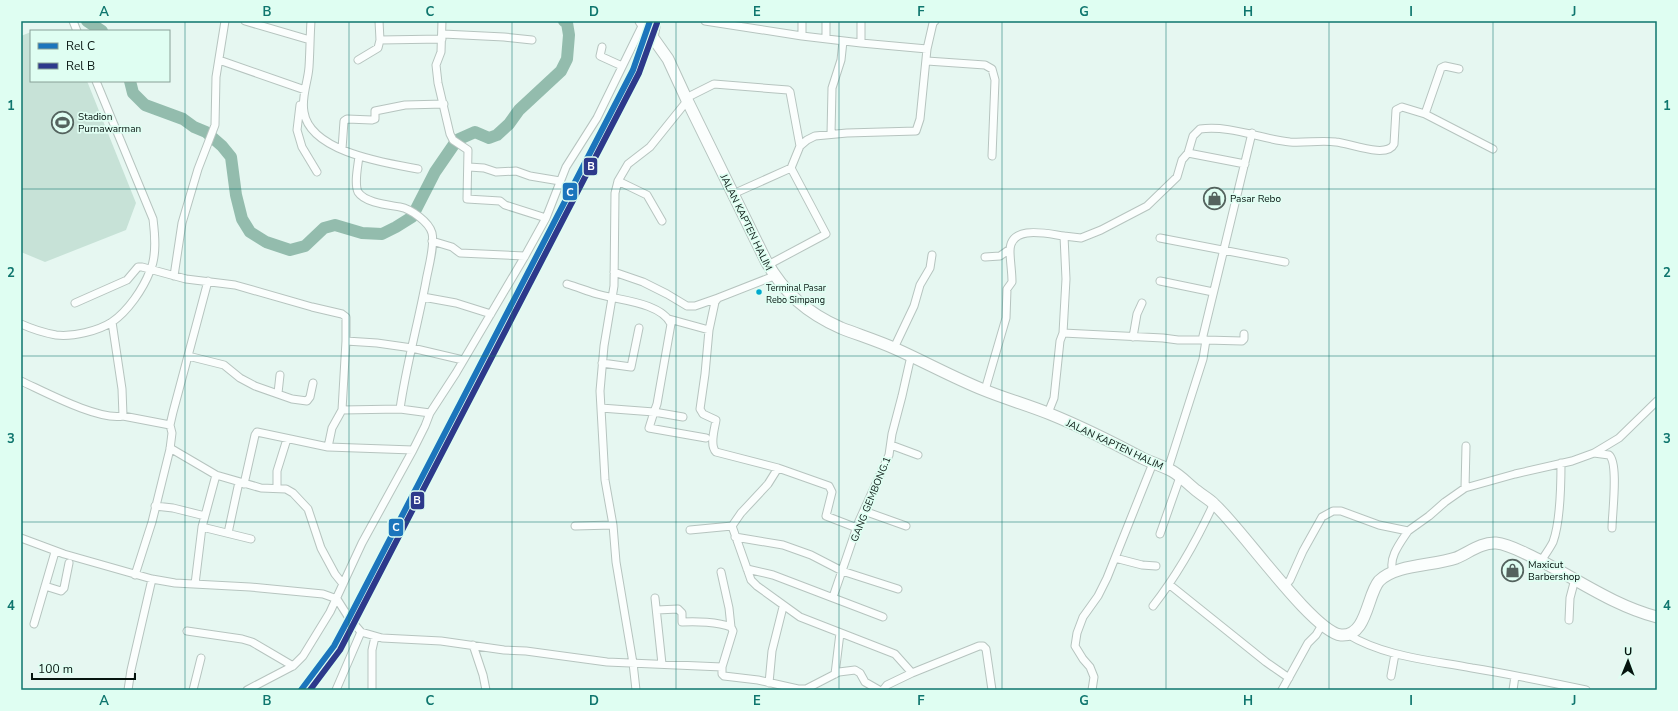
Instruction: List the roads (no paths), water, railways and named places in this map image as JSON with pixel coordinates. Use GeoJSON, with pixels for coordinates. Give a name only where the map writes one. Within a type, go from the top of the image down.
{"type":"FeatureCollection","features":[{"type":"Feature","properties":{"kind":"main road","name":"JALAN KAPTEN HALIM"},"geometry":{"type":"LineString","coordinates":[[643,22],[668,59],[686,99],[774,276],[785,290],[809,311],[838,326],[894,348],[985,390],[1048,413],[1097,434],[1153,463],[1168,469],[1214,503],[1285,586],[1322,626],[1338,635],[1347,634]]}},
{"type":"Feature","properties":{"kind":"main road"},"geometry":{"type":"LineString","coordinates":[[1347,634],[1356,628],[1362,621],[1376,585],[1385,577],[1393,572],[1455,558],[1489,544],[1506,545],[1541,561],[1604,596],[1657,617]]}},
{"type":"Feature","properties":{"kind":"street"},"geometry":{"type":"LineString","coordinates":[[174,276],[182,224],[196,174],[208,142],[214,131],[215,91],[225,21]]}},
{"type":"Feature","properties":{"kind":"street"},"geometry":{"type":"LineString","coordinates":[[245,21],[310,40]]}},
{"type":"Feature","properties":{"kind":"street"},"geometry":{"type":"LineString","coordinates":[[311,21],[309,68],[303,89],[297,130],[302,147],[318,172]]}},
{"type":"Feature","properties":{"kind":"street"},"geometry":{"type":"LineString","coordinates":[[358,60],[377,49],[380,40],[379,21]]}},
{"type":"Feature","properties":{"kind":"street"},"geometry":{"type":"LineString","coordinates":[[442,21],[441,52],[436,65],[438,83],[450,134],[453,140],[468,150],[469,167],[467,199],[500,201],[505,206],[546,218]]}},
{"type":"Feature","properties":{"kind":"street"},"geometry":{"type":"LineString","coordinates":[[654,38],[656,21]]}},
{"type":"Feature","properties":{"kind":"street"},"geometry":{"type":"LineString","coordinates":[[705,21],[843,41],[927,48]]}},
{"type":"Feature","properties":{"kind":"street"},"geometry":{"type":"LineString","coordinates":[[802,21],[802,36]]}},
{"type":"Feature","properties":{"kind":"street"},"geometry":{"type":"LineString","coordinates":[[826,21],[826,38]]}},
{"type":"Feature","properties":{"kind":"street"},"geometry":{"type":"LineString","coordinates":[[861,21],[861,43]]}},
{"type":"Feature","properties":{"kind":"street"},"geometry":{"type":"LineString","coordinates":[[733,194],[791,168],[800,146],[815,136],[916,131],[920,118],[927,61],[927,48],[935,21]]}},
{"type":"Feature","properties":{"kind":"street"},"geometry":{"type":"LineString","coordinates":[[247,690],[293,666],[303,656],[337,599],[362,544],[413,450],[430,413],[491,314],[546,218],[560,180],[570,159],[597,118],[643,22]]}},
{"type":"Feature","properties":{"kind":"street"},"geometry":{"type":"LineString","coordinates":[[380,40],[442,37],[504,37],[532,40]]}},
{"type":"Feature","properties":{"kind":"street"},"geometry":{"type":"LineString","coordinates":[[832,134],[832,88],[841,60],[843,41]]}},
{"type":"Feature","properties":{"kind":"street"},"geometry":{"type":"LineString","coordinates":[[602,47],[600,56],[622,66]]}},
{"type":"Feature","properties":{"kind":"street"},"geometry":{"type":"LineString","coordinates":[[219,60],[303,89]]}},
{"type":"Feature","properties":{"kind":"street"},"geometry":{"type":"LineString","coordinates":[[927,61],[985,65],[992,69],[995,80],[992,156]]}},
{"type":"Feature","properties":{"kind":"street"},"geometry":{"type":"LineString","coordinates":[[1425,114],[1441,68],[1445,66],[1459,69]]}},
{"type":"Feature","properties":{"kind":"street"},"geometry":{"type":"LineString","coordinates":[[21,324],[56,335],[67,335],[86,332],[112,322],[132,301],[151,270],[155,241],[153,219],[96,82]]}},
{"type":"Feature","properties":{"kind":"street"},"geometry":{"type":"LineString","coordinates":[[636,690],[605,480],[600,391],[602,363],[613,297],[615,193],[618,180],[628,164],[650,147],[686,99],[714,84],[788,90],[790,92],[800,146]]}},
{"type":"Feature","properties":{"kind":"street"},"geometry":{"type":"LineString","coordinates":[[303,89],[304,112],[307,124],[323,141],[359,156],[418,168]]}},
{"type":"Feature","properties":{"kind":"street"},"geometry":{"type":"LineString","coordinates":[[342,149],[344,121],[347,119],[372,120],[375,119],[375,111],[405,105],[444,104]]}},
{"type":"Feature","properties":{"kind":"street"},"geometry":{"type":"LineString","coordinates":[[985,257],[1000,256],[1010,249],[1017,235],[1024,233],[1081,238],[1101,230],[1147,206],[1177,177],[1182,160],[1188,153],[1193,136],[1200,129],[1232,130],[1290,142],[1338,142],[1366,149],[1383,150],[1392,148],[1394,144],[1396,112],[1398,108],[1402,107],[1425,114],[1493,149]]}},
{"type":"Feature","properties":{"kind":"street"},"geometry":{"type":"LineString","coordinates":[[1168,469],[1203,359],[1204,340],[1213,292],[1252,133]]}},
{"type":"Feature","properties":{"kind":"street"},"geometry":{"type":"LineString","coordinates":[[1188,153],[1245,164]]}},
{"type":"Feature","properties":{"kind":"street"},"geometry":{"type":"LineString","coordinates":[[359,156],[357,180],[358,191],[360,194],[371,201],[389,206],[401,207],[419,216],[432,233],[423,297],[408,362],[400,410]]}},
{"type":"Feature","properties":{"kind":"street"},"geometry":{"type":"LineString","coordinates":[[469,167],[484,168],[496,172],[516,171],[530,176],[560,180]]}},
{"type":"Feature","properties":{"kind":"street"},"geometry":{"type":"LineString","coordinates":[[768,264],[826,234],[791,168]]}},
{"type":"Feature","properties":{"kind":"street"},"geometry":{"type":"LineString","coordinates":[[618,180],[647,195],[662,221]]}},
{"type":"Feature","properties":{"kind":"street"},"geometry":{"type":"LineString","coordinates":[[1048,413],[1054,398],[1060,341],[1063,333],[1066,279],[1064,236]]}},
{"type":"Feature","properties":{"kind":"street"},"geometry":{"type":"LineString","coordinates":[[1160,238],[1285,262]]}},
{"type":"Feature","properties":{"kind":"street"},"geometry":{"type":"LineString","coordinates":[[432,241],[452,247],[460,253],[525,256]]}},
{"type":"Feature","properties":{"kind":"street"},"geometry":{"type":"LineString","coordinates":[[985,390],[1006,318],[1007,289],[1012,282],[1010,249]]}},
{"type":"Feature","properties":{"kind":"street"},"geometry":{"type":"LineString","coordinates":[[894,348],[914,306],[920,286],[930,268],[932,255]]}},
{"type":"Feature","properties":{"kind":"street"},"geometry":{"type":"LineString","coordinates":[[75,303],[127,280],[138,267],[174,276],[235,284],[312,307],[342,314],[346,318],[342,410],[332,428],[328,447]]}},
{"type":"Feature","properties":{"kind":"street"},"geometry":{"type":"LineString","coordinates":[[614,272],[643,282],[687,306],[695,306],[774,276]]}},
{"type":"Feature","properties":{"kind":"street"},"geometry":{"type":"LineString","coordinates":[[135,575],[152,522],[170,448],[172,432],[170,426],[208,281]]}},
{"type":"Feature","properties":{"kind":"street"},"geometry":{"type":"LineString","coordinates":[[1160,281],[1213,292]]}},
{"type":"Feature","properties":{"kind":"street"},"geometry":{"type":"LineString","coordinates":[[568,284],[598,294],[648,307],[669,320],[708,330]]}},
{"type":"Feature","properties":{"kind":"street"},"geometry":{"type":"LineString","coordinates":[[423,297],[456,303],[491,314]]}},
{"type":"Feature","properties":{"kind":"street"},"geometry":{"type":"LineString","coordinates":[[718,298],[708,330],[705,374],[700,406],[703,414],[716,420],[714,449],[716,452],[778,468],[829,486],[832,492],[826,516],[857,528]]}},
{"type":"Feature","properties":{"kind":"street"},"geometry":{"type":"LineString","coordinates":[[1133,337],[1137,314],[1142,303]]}},
{"type":"Feature","properties":{"kind":"street"},"geometry":{"type":"LineString","coordinates":[[669,320],[670,324],[657,404],[649,428],[706,438]]}},
{"type":"Feature","properties":{"kind":"street"},"geometry":{"type":"LineString","coordinates":[[112,322],[122,389],[123,416]]}},
{"type":"Feature","properties":{"kind":"street"},"geometry":{"type":"LineString","coordinates":[[602,363],[631,367],[639,328]]}},
{"type":"Feature","properties":{"kind":"street"},"geometry":{"type":"LineString","coordinates":[[1063,333],[1178,340],[1242,340],[1244,339],[1244,334]]}},
{"type":"Feature","properties":{"kind":"street"},"geometry":{"type":"LineString","coordinates":[[346,341],[412,348],[463,360]]}},
{"type":"Feature","properties":{"kind":"street"},"geometry":{"type":"LineString","coordinates":[[188,356],[224,366],[240,378],[255,386],[292,399],[307,401],[310,397],[313,383]]}},
{"type":"Feature","properties":{"kind":"street","name":"GANG GEMBONG.1"},"geometry":{"type":"LineString","coordinates":[[833,597],[857,528],[888,455],[911,356]]}},
{"type":"Feature","properties":{"kind":"street"},"geometry":{"type":"LineString","coordinates":[[278,393],[280,375]]}},
{"type":"Feature","properties":{"kind":"street"},"geometry":{"type":"LineString","coordinates":[[21,381],[68,403],[96,412],[116,418],[123,416],[170,426]]}},
{"type":"Feature","properties":{"kind":"street"},"geometry":{"type":"LineString","coordinates":[[1393,572],[1392,561],[1398,545],[1408,531],[1465,488],[1594,453],[1619,438],[1657,401]]}},
{"type":"Feature","properties":{"kind":"street"},"geometry":{"type":"LineString","coordinates":[[601,408],[654,412],[683,417]]}},
{"type":"Feature","properties":{"kind":"street"},"geometry":{"type":"LineString","coordinates":[[342,410],[400,410],[430,413]]}},
{"type":"Feature","properties":{"kind":"street"},"geometry":{"type":"LineString","coordinates":[[228,533],[257,432],[328,447],[413,450]]}},
{"type":"Feature","properties":{"kind":"street"},"geometry":{"type":"LineString","coordinates":[[277,488],[277,471],[287,439]]}},
{"type":"Feature","properties":{"kind":"street"},"geometry":{"type":"LineString","coordinates":[[891,445],[918,454]]}},
{"type":"Feature","properties":{"kind":"street"},"geometry":{"type":"LineString","coordinates":[[1465,488],[1466,446]]}},
{"type":"Feature","properties":{"kind":"street"},"geometry":{"type":"LineString","coordinates":[[170,448],[216,475],[267,489],[286,489],[308,509],[321,548],[335,574],[344,584]]}},
{"type":"Feature","properties":{"kind":"street"},"geometry":{"type":"LineString","coordinates":[[1594,453],[1609,455],[1613,461],[1614,490],[1612,528]]}},
{"type":"Feature","properties":{"kind":"street"},"geometry":{"type":"LineString","coordinates":[[1092,690],[1094,677],[1090,667],[1075,646],[1077,633],[1083,617],[1098,596],[1115,558],[1153,463]]}},
{"type":"Feature","properties":{"kind":"street"},"geometry":{"type":"LineString","coordinates":[[1541,561],[1555,534],[1561,484],[1561,463]]}},
{"type":"Feature","properties":{"kind":"street"},"geometry":{"type":"LineString","coordinates":[[690,530],[732,526],[741,513],[768,484],[778,468]]}},
{"type":"Feature","properties":{"kind":"street"},"geometry":{"type":"LineString","coordinates":[[195,584],[202,527],[216,475]]}},
{"type":"Feature","properties":{"kind":"street"},"geometry":{"type":"LineString","coordinates":[[1160,534],[1180,477]]}},
{"type":"Feature","properties":{"kind":"street"},"geometry":{"type":"LineString","coordinates":[[1153,606],[1170,585],[1199,536],[1214,503]]}},
{"type":"Feature","properties":{"kind":"street"},"geometry":{"type":"LineString","coordinates":[[155,506],[173,508],[205,516]]}},
{"type":"Feature","properties":{"kind":"street"},"geometry":{"type":"LineString","coordinates":[[864,511],[906,526]]}},
{"type":"Feature","properties":{"kind":"street"},"geometry":{"type":"LineString","coordinates":[[1285,586],[1290,580],[1322,517],[1327,513],[1341,511],[1378,525],[1408,531]]}},
{"type":"Feature","properties":{"kind":"street"},"geometry":{"type":"LineString","coordinates":[[575,526],[613,526]]}},
{"type":"Feature","properties":{"kind":"street"},"geometry":{"type":"LineString","coordinates":[[732,526],[751,580],[757,586],[783,607],[800,618],[896,654],[912,673]]}},
{"type":"Feature","properties":{"kind":"street"},"geometry":{"type":"LineString","coordinates":[[202,527],[251,539]]}},
{"type":"Feature","properties":{"kind":"street"},"geometry":{"type":"LineString","coordinates":[[735,537],[783,545],[811,555],[842,571],[898,589]]}},
{"type":"Feature","properties":{"kind":"street"},"geometry":{"type":"LineString","coordinates":[[21,538],[56,552],[152,579],[195,584],[250,587],[323,594],[337,599],[349,618],[361,632],[375,637],[441,641],[607,662],[722,667]]}},
{"type":"Feature","properties":{"kind":"street"},"geometry":{"type":"LineString","coordinates":[[34,624],[56,552]]}},
{"type":"Feature","properties":{"kind":"street"},"geometry":{"type":"LineString","coordinates":[[1115,558],[1142,565],[1156,566]]}},
{"type":"Feature","properties":{"kind":"street"},"geometry":{"type":"LineString","coordinates":[[45,586],[62,590],[64,588],[69,563]]}},
{"type":"Feature","properties":{"kind":"street"},"geometry":{"type":"LineString","coordinates":[[747,569],[773,574],[883,617]]}},
{"type":"Feature","properties":{"kind":"street"},"geometry":{"type":"LineString","coordinates":[[721,572],[733,631],[722,667],[722,673],[724,676],[769,682],[798,689],[806,689],[835,674],[855,670],[860,673],[865,682],[879,690]]}},
{"type":"Feature","properties":{"kind":"street"},"geometry":{"type":"LineString","coordinates":[[128,690],[131,670],[152,579]]}},
{"type":"Feature","properties":{"kind":"street"},"geometry":{"type":"LineString","coordinates":[[1569,620],[1570,598],[1575,579]]}},
{"type":"Feature","properties":{"kind":"street"},"geometry":{"type":"LineString","coordinates":[[1170,585],[1288,678]]}},
{"type":"Feature","properties":{"kind":"street"},"geometry":{"type":"LineString","coordinates":[[654,598],[657,610],[662,664]]}},
{"type":"Feature","properties":{"kind":"street"},"geometry":{"type":"LineString","coordinates":[[769,682],[772,651],[783,607]]}},
{"type":"Feature","properties":{"kind":"street"},"geometry":{"type":"LineString","coordinates":[[657,610],[678,609],[682,613],[682,622],[704,621],[709,624],[731,627]]}},
{"type":"Feature","properties":{"kind":"street"},"geometry":{"type":"LineString","coordinates":[[1282,690],[1308,643],[1322,626]]}},
{"type":"Feature","properties":{"kind":"street"},"geometry":{"type":"LineString","coordinates":[[187,631],[247,641],[282,658],[293,666]]}},
{"type":"Feature","properties":{"kind":"street"},"geometry":{"type":"LineString","coordinates":[[336,690],[361,632]]}},
{"type":"Feature","properties":{"kind":"street"},"geometry":{"type":"LineString","coordinates":[[835,674],[840,633]]}},
{"type":"Feature","properties":{"kind":"street"},"geometry":{"type":"LineString","coordinates":[[1347,634],[1360,642],[1395,654],[1586,690]]}},
{"type":"Feature","properties":{"kind":"street"},"geometry":{"type":"LineString","coordinates":[[372,690],[372,650],[375,637]]}},
{"type":"Feature","properties":{"kind":"street"},"geometry":{"type":"LineString","coordinates":[[473,645],[483,675],[486,690]]}},
{"type":"Feature","properties":{"kind":"street"},"geometry":{"type":"LineString","coordinates":[[883,690],[887,685],[912,673],[979,646],[983,646],[986,649],[992,690]]}},
{"type":"Feature","properties":{"kind":"street"},"geometry":{"type":"LineString","coordinates":[[1391,676],[1395,654]]}},
{"type":"Feature","properties":{"kind":"street"},"geometry":{"type":"LineString","coordinates":[[193,690],[201,658]]}},
{"type":"Feature","properties":{"kind":"street"},"geometry":{"type":"LineString","coordinates":[[1513,690],[1514,676]]}},
{"type":"Feature","properties":{"kind":"waterway"},"geometry":{"type":"LineString","coordinates":[[87,21],[100,30]]}},
{"type":"Feature","properties":{"kind":"waterway"},"geometry":{"type":"LineString","coordinates":[[130,82],[133,93],[145,105],[183,119],[194,127],[206,132],[222,146],[231,157],[236,195],[242,219],[250,232],[266,242],[290,250],[305,246],[324,228],[335,225],[362,233],[382,234],[412,217],[435,172],[457,140],[475,132],[489,138],[497,135],[509,124],[519,110],[561,71],[567,59],[569,35],[567,23],[564,21]]}},
{"type":"Feature","properties":{"kind":"rail line","name":"C"},"geometry":{"type":"LineString","coordinates":[[301,690],[334,646],[349,618],[633,70],[650,21]]}},
{"type":"Feature","properties":{"kind":"rail line","name":"B"},"geometry":{"type":"LineString","coordinates":[[310,690],[340,650],[639,73],[657,23]]}},
{"type":"Feature","properties":{"kind":"place","name":"Stadion Purnawarman"},"geometry":{"type":"Point","coordinates":[62,122]}},
{"type":"Feature","properties":{"kind":"place","name":"Pasar Rebo"},"geometry":{"type":"Point","coordinates":[1214,198]}},
{"type":"Feature","properties":{"kind":"place","name":"Terminal Pasar Rebo Simpang"},"geometry":{"type":"Point","coordinates":[759,292]}},
{"type":"Feature","properties":{"kind":"place","name":"Maxicut Barbershop"},"geometry":{"type":"Point","coordinates":[1513,570]}}]}
